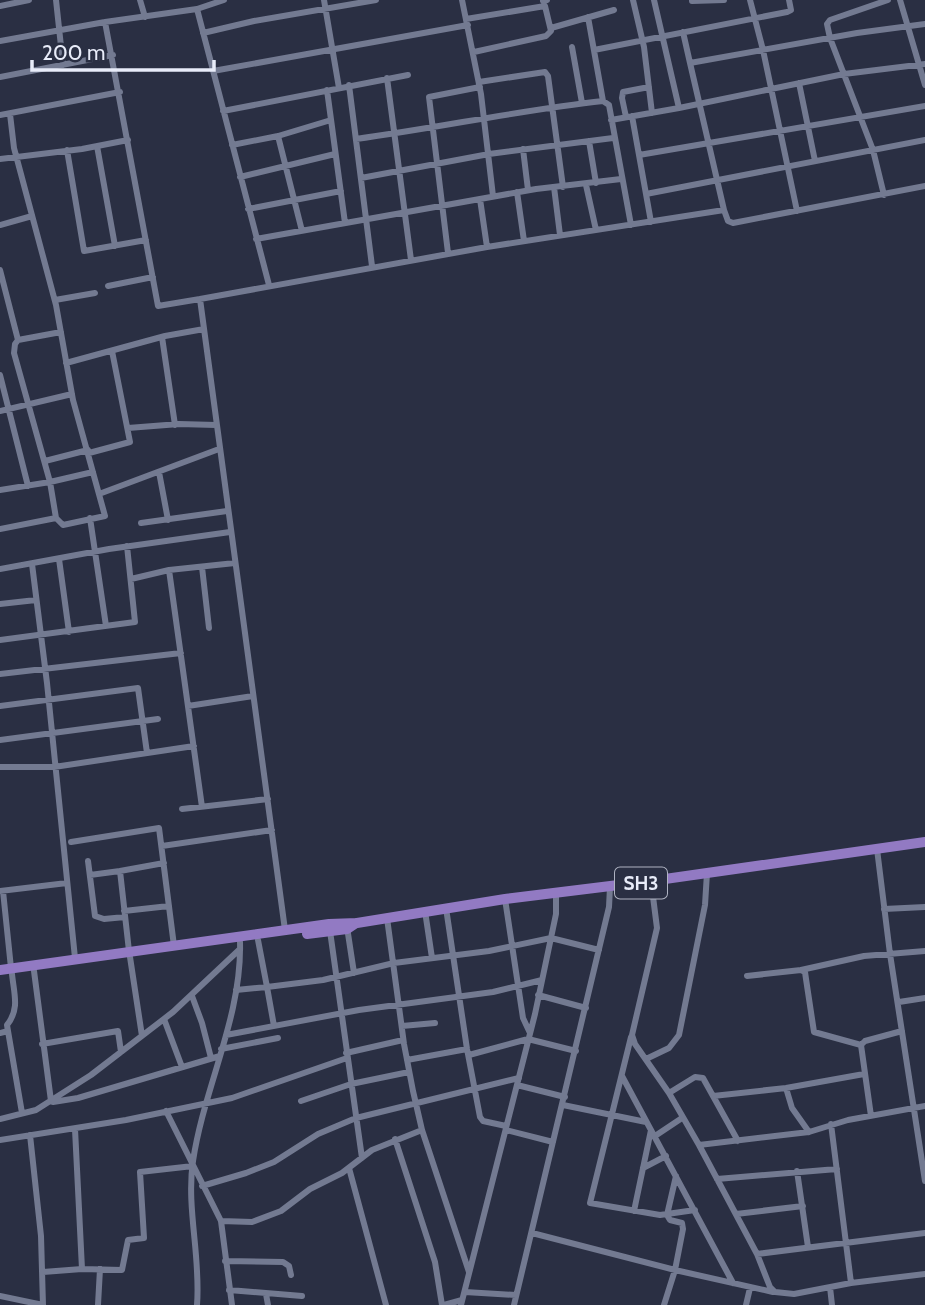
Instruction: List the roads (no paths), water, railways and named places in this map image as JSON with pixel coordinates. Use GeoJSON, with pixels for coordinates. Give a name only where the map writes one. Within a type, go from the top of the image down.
{"type":"FeatureCollection","features":[{"type":"Feature","properties":{"kind":"main road","name":"SH3"},"geometry":{"type":"LineString","coordinates":[[0,976],[11,971],[75,958],[240,946],[258,940],[330,931],[425,911],[925,842]]}},
{"type":"Feature","properties":{"kind":"main road","name":"SH3"},"geometry":{"type":"LineString","coordinates":[[0,970],[34,971],[174,946],[285,930],[350,925]]}},
{"type":"Feature","properties":{"kind":"street"},"geometry":{"type":"LineString","coordinates":[[0,6],[29,0]]}},
{"type":"Feature","properties":{"kind":"street"},"geometry":{"type":"LineString","coordinates":[[56,0],[63,65]]}},
{"type":"Feature","properties":{"kind":"street"},"geometry":{"type":"LineString","coordinates":[[140,0],[145,17]]}},
{"type":"Feature","properties":{"kind":"street"},"geometry":{"type":"LineString","coordinates":[[324,0],[339,88]]}},
{"type":"Feature","properties":{"kind":"street"},"geometry":{"type":"LineString","coordinates":[[203,33],[254,21],[376,0]]}},
{"type":"Feature","properties":{"kind":"street"},"geometry":{"type":"LineString","coordinates":[[462,0],[480,84],[493,196]]}},
{"type":"Feature","properties":{"kind":"street"},"geometry":{"type":"LineString","coordinates":[[633,0],[642,39],[652,113]]}},
{"type":"Feature","properties":{"kind":"street"},"geometry":{"type":"LineString","coordinates":[[654,0],[679,108]]}},
{"type":"Feature","properties":{"kind":"street"},"geometry":{"type":"LineString","coordinates":[[692,1],[724,0]]}},
{"type":"Feature","properties":{"kind":"street"},"geometry":{"type":"LineString","coordinates":[[759,0],[750,1],[797,211]]}},
{"type":"Feature","properties":{"kind":"street"},"geometry":{"type":"LineString","coordinates":[[594,50],[754,20],[790,10],[789,0]]}},
{"type":"Feature","properties":{"kind":"street"},"geometry":{"type":"LineString","coordinates":[[884,195],[873,150],[827,24],[830,20],[888,0]]}},
{"type":"Feature","properties":{"kind":"street"},"geometry":{"type":"LineString","coordinates":[[900,0],[922,64],[925,85]]}},
{"type":"Feature","properties":{"kind":"street"},"geometry":{"type":"LineString","coordinates":[[0,41],[197,9],[219,1]]}},
{"type":"Feature","properties":{"kind":"street"},"geometry":{"type":"LineString","coordinates":[[213,72],[467,22],[544,2],[551,28],[551,32],[546,36],[474,52]]}},
{"type":"Feature","properties":{"kind":"street"},"geometry":{"type":"LineString","coordinates":[[197,9],[269,285]]}},
{"type":"Feature","properties":{"kind":"street"},"geometry":{"type":"LineString","coordinates":[[551,28],[614,10]]}},
{"type":"Feature","properties":{"kind":"street"},"geometry":{"type":"LineString","coordinates":[[588,18],[603,101]]}},
{"type":"Feature","properties":{"kind":"street"},"geometry":{"type":"LineString","coordinates":[[105,22],[158,306],[448,253],[724,211]]}},
{"type":"Feature","properties":{"kind":"street"},"geometry":{"type":"LineString","coordinates":[[691,63],[925,24]]}},
{"type":"Feature","properties":{"kind":"street"},"geometry":{"type":"LineString","coordinates":[[683,32],[724,211],[730,223],[925,187]]}},
{"type":"Feature","properties":{"kind":"street"},"geometry":{"type":"LineString","coordinates":[[572,47],[582,103]]}},
{"type":"Feature","properties":{"kind":"street"},"geometry":{"type":"LineString","coordinates":[[0,77],[113,55]]}},
{"type":"Feature","properties":{"kind":"street"},"geometry":{"type":"LineString","coordinates":[[611,120],[844,74],[922,64]]}},
{"type":"Feature","properties":{"kind":"street"},"geometry":{"type":"LineString","coordinates":[[448,253],[429,97],[545,72],[548,76],[563,187]]}},
{"type":"Feature","properties":{"kind":"street"},"geometry":{"type":"LineString","coordinates":[[223,111],[408,75]]}},
{"type":"Feature","properties":{"kind":"street"},"geometry":{"type":"LineString","coordinates":[[387,78],[411,260]]}},
{"type":"Feature","properties":{"kind":"street"},"geometry":{"type":"LineString","coordinates":[[799,83],[815,161]]}},
{"type":"Feature","properties":{"kind":"street"},"geometry":{"type":"LineString","coordinates":[[349,85],[372,266]]}},
{"type":"Feature","properties":{"kind":"street"},"geometry":{"type":"LineString","coordinates":[[649,87],[623,92],[622,98],[639,155],[652,222]]}},
{"type":"Feature","properties":{"kind":"street"},"geometry":{"type":"LineString","coordinates":[[327,90],[345,223]]}},
{"type":"Feature","properties":{"kind":"street"},"geometry":{"type":"LineString","coordinates":[[0,115],[120,92]]}},
{"type":"Feature","properties":{"kind":"street"},"geometry":{"type":"LineString","coordinates":[[356,139],[552,106],[603,101],[609,105],[631,225]]}},
{"type":"Feature","properties":{"kind":"street"},"geometry":{"type":"LineString","coordinates":[[639,155],[925,106]]}},
{"type":"Feature","properties":{"kind":"street"},"geometry":{"type":"LineString","coordinates":[[0,270],[18,340],[14,353],[45,461],[55,519],[63,525],[105,516],[72,394],[55,300],[17,157],[10,114]]}},
{"type":"Feature","properties":{"kind":"street"},"geometry":{"type":"LineString","coordinates":[[232,145],[278,136],[331,120]]}},
{"type":"Feature","properties":{"kind":"street"},"geometry":{"type":"LineString","coordinates":[[278,136],[302,231]]}},
{"type":"Feature","properties":{"kind":"street"},"geometry":{"type":"LineString","coordinates":[[361,178],[489,154],[613,138]]}},
{"type":"Feature","properties":{"kind":"street"},"geometry":{"type":"LineString","coordinates":[[0,159],[128,140]]}},
{"type":"Feature","properties":{"kind":"street"},"geometry":{"type":"LineString","coordinates":[[646,194],[925,140]]}},
{"type":"Feature","properties":{"kind":"street"},"geometry":{"type":"LineString","coordinates":[[589,141],[596,183]]}},
{"type":"Feature","properties":{"kind":"street"},"geometry":{"type":"LineString","coordinates":[[97,146],[115,246]]}},
{"type":"Feature","properties":{"kind":"street"},"geometry":{"type":"LineString","coordinates":[[523,149],[528,190]]}},
{"type":"Feature","properties":{"kind":"street"},"geometry":{"type":"LineString","coordinates":[[67,150],[84,251],[146,240]]}},
{"type":"Feature","properties":{"kind":"street"},"geometry":{"type":"LineString","coordinates":[[240,177],[335,155]]}},
{"type":"Feature","properties":{"kind":"street"},"geometry":{"type":"LineString","coordinates":[[256,239],[528,190],[621,180]]}},
{"type":"Feature","properties":{"kind":"street"},"geometry":{"type":"LineString","coordinates":[[586,185],[596,230]]}},
{"type":"Feature","properties":{"kind":"street"},"geometry":{"type":"LineString","coordinates":[[554,187],[560,235]]}},
{"type":"Feature","properties":{"kind":"street"},"geometry":{"type":"LineString","coordinates":[[248,209],[341,191]]}},
{"type":"Feature","properties":{"kind":"street"},"geometry":{"type":"LineString","coordinates":[[517,192],[524,241]]}},
{"type":"Feature","properties":{"kind":"street"},"geometry":{"type":"LineString","coordinates":[[480,199],[487,247]]}},
{"type":"Feature","properties":{"kind":"street"},"geometry":{"type":"LineString","coordinates":[[0,225],[32,216]]}},
{"type":"Feature","properties":{"kind":"street"},"geometry":{"type":"LineString","coordinates":[[108,286],[153,276]]}},
{"type":"Feature","properties":{"kind":"street"},"geometry":{"type":"LineString","coordinates":[[55,300],[95,293]]}},
{"type":"Feature","properties":{"kind":"street"},"geometry":{"type":"LineString","coordinates":[[200,299],[285,930]]}},
{"type":"Feature","properties":{"kind":"street"},"geometry":{"type":"LineString","coordinates":[[66,363],[204,329]]}},
{"type":"Feature","properties":{"kind":"street"},"geometry":{"type":"LineString","coordinates":[[18,340],[61,332]]}},
{"type":"Feature","properties":{"kind":"street"},"geometry":{"type":"LineString","coordinates":[[162,338],[175,425]]}},
{"type":"Feature","properties":{"kind":"street"},"geometry":{"type":"LineString","coordinates":[[45,461],[130,442],[112,351]]}},
{"type":"Feature","properties":{"kind":"street"},"geometry":{"type":"LineString","coordinates":[[0,375],[28,486]]}},
{"type":"Feature","properties":{"kind":"street"},"geometry":{"type":"LineString","coordinates":[[0,411],[72,394]]}},
{"type":"Feature","properties":{"kind":"street"},"geometry":{"type":"LineString","coordinates":[[128,428],[216,425]]}},
{"type":"Feature","properties":{"kind":"street"},"geometry":{"type":"LineString","coordinates":[[99,494],[219,449]]}},
{"type":"Feature","properties":{"kind":"street"},"geometry":{"type":"LineString","coordinates":[[0,490],[93,472]]}},
{"type":"Feature","properties":{"kind":"street"},"geometry":{"type":"LineString","coordinates":[[159,472],[168,520]]}},
{"type":"Feature","properties":{"kind":"street"},"geometry":{"type":"LineString","coordinates":[[141,523],[227,511]]}},
{"type":"Feature","properties":{"kind":"street"},"geometry":{"type":"LineString","coordinates":[[0,528],[55,519]]}},
{"type":"Feature","properties":{"kind":"street"},"geometry":{"type":"LineString","coordinates":[[90,519],[106,626]]}},
{"type":"Feature","properties":{"kind":"street"},"geometry":{"type":"LineString","coordinates":[[0,569],[127,546],[230,532]]}},
{"type":"Feature","properties":{"kind":"street"},"geometry":{"type":"LineString","coordinates":[[0,640],[135,622],[127,546]]}},
{"type":"Feature","properties":{"kind":"street"},"geometry":{"type":"LineString","coordinates":[[59,559],[69,632]]}},
{"type":"Feature","properties":{"kind":"street"},"geometry":{"type":"LineString","coordinates":[[32,564],[75,958]]}},
{"type":"Feature","properties":{"kind":"street"},"geometry":{"type":"LineString","coordinates":[[131,579],[169,570],[234,564]]}},
{"type":"Feature","properties":{"kind":"street"},"geometry":{"type":"LineString","coordinates":[[202,567],[209,628]]}},
{"type":"Feature","properties":{"kind":"street"},"geometry":{"type":"LineString","coordinates":[[169,570],[202,807]]}},
{"type":"Feature","properties":{"kind":"street"},"geometry":{"type":"LineString","coordinates":[[0,604],[36,600]]}},
{"type":"Feature","properties":{"kind":"street"},"geometry":{"type":"LineString","coordinates":[[0,674],[181,653]]}},
{"type":"Feature","properties":{"kind":"street"},"geometry":{"type":"LineString","coordinates":[[0,706],[138,688],[147,752]]}},
{"type":"Feature","properties":{"kind":"street"},"geometry":{"type":"LineString","coordinates":[[188,706],[253,695]]}},
{"type":"Feature","properties":{"kind":"street"},"geometry":{"type":"LineString","coordinates":[[0,740],[158,719]]}},
{"type":"Feature","properties":{"kind":"street"},"geometry":{"type":"LineString","coordinates":[[0,767],[54,767],[194,746]]}},
{"type":"Feature","properties":{"kind":"street"},"geometry":{"type":"LineString","coordinates":[[181,809],[268,799]]}},
{"type":"Feature","properties":{"kind":"street"},"geometry":{"type":"LineString","coordinates":[[71,842],[159,828],[174,946]]}},
{"type":"Feature","properties":{"kind":"street"},"geometry":{"type":"LineString","coordinates":[[162,846],[272,830]]}},
{"type":"Feature","properties":{"kind":"street"},"geometry":{"type":"LineString","coordinates":[[877,849],[890,954],[925,1181]]}},
{"type":"Feature","properties":{"kind":"street"},"geometry":{"type":"LineString","coordinates":[[88,861],[95,916],[104,919],[169,906]]}},
{"type":"Feature","properties":{"kind":"street"},"geometry":{"type":"LineString","coordinates":[[90,875],[164,863]]}},
{"type":"Feature","properties":{"kind":"street"},"geometry":{"type":"LineString","coordinates":[[120,871],[142,1036]]}},
{"type":"Feature","properties":{"kind":"street"},"geometry":{"type":"LineString","coordinates":[[646,1059],[669,1048],[678,1035],[705,905],[707,873]]}},
{"type":"Feature","properties":{"kind":"street"},"geometry":{"type":"LineString","coordinates":[[651,881],[657,928],[590,1203],[667,1215],[695,1210]]}},
{"type":"Feature","properties":{"kind":"street"},"geometry":{"type":"LineString","coordinates":[[22,1113],[4,1032],[15,1012],[1,891],[66,883]]}},
{"type":"Feature","properties":{"kind":"street"},"geometry":{"type":"LineString","coordinates":[[514,1305],[600,950],[609,907],[610,887]]}},
{"type":"Feature","properties":{"kind":"street"},"geometry":{"type":"LineString","coordinates":[[395,1139],[435,1262],[443,1305],[461,1303],[542,980],[556,914],[556,893]]}},
{"type":"Feature","properties":{"kind":"street"},"geometry":{"type":"LineString","coordinates":[[505,900],[518,986],[529,1036]]}},
{"type":"Feature","properties":{"kind":"street"},"geometry":{"type":"LineString","coordinates":[[884,909],[925,906]]}},
{"type":"Feature","properties":{"kind":"street"},"geometry":{"type":"LineString","coordinates":[[446,908],[468,1052],[482,1120],[553,1142]]}},
{"type":"Feature","properties":{"kind":"street"},"geometry":{"type":"LineString","coordinates":[[425,911],[432,958]]}},
{"type":"Feature","properties":{"kind":"street"},"geometry":{"type":"LineString","coordinates":[[387,918],[403,1040],[422,1130],[469,1272]]}},
{"type":"Feature","properties":{"kind":"street"},"geometry":{"type":"LineString","coordinates":[[350,925],[354,973]]}},
{"type":"Feature","properties":{"kind":"street"},"geometry":{"type":"LineString","coordinates":[[330,931],[362,1158]]}},
{"type":"Feature","properties":{"kind":"street"},"geometry":{"type":"LineString","coordinates":[[236,990],[336,977],[394,963],[512,947],[551,938],[600,950]]}},
{"type":"Feature","properties":{"kind":"street"},"geometry":{"type":"LineString","coordinates":[[258,940],[274,1026]]}},
{"type":"Feature","properties":{"kind":"street"},"geometry":{"type":"LineString","coordinates":[[197,1305],[192,1166],[240,975],[240,946]]}},
{"type":"Feature","properties":{"kind":"street"},"geometry":{"type":"LineString","coordinates":[[0,1119],[36,1110],[121,1052],[192,996],[240,946]]}},
{"type":"Feature","properties":{"kind":"street"},"geometry":{"type":"LineString","coordinates":[[747,976],[801,970],[851,958],[925,951]]}},
{"type":"Feature","properties":{"kind":"street"},"geometry":{"type":"LineString","coordinates":[[801,970],[805,972],[814,1032],[861,1045]]}},
{"type":"Feature","properties":{"kind":"street"},"geometry":{"type":"LineString","coordinates":[[34,971],[50,1102]]}},
{"type":"Feature","properties":{"kind":"street"},"geometry":{"type":"LineString","coordinates":[[226,1035],[340,1014],[459,997],[542,980]]}},
{"type":"Feature","properties":{"kind":"street"},"geometry":{"type":"LineString","coordinates":[[538,995],[586,1008]]}},
{"type":"Feature","properties":{"kind":"street"},"geometry":{"type":"LineString","coordinates":[[192,996],[211,1058]]}},
{"type":"Feature","properties":{"kind":"street"},"geometry":{"type":"LineString","coordinates":[[899,1002],[925,998]]}},
{"type":"Feature","properties":{"kind":"street"},"geometry":{"type":"LineString","coordinates":[[164,1019],[182,1067]]}},
{"type":"Feature","properties":{"kind":"street"},"geometry":{"type":"LineString","coordinates":[[402,1026],[435,1023]]}},
{"type":"Feature","properties":{"kind":"street"},"geometry":{"type":"LineString","coordinates":[[43,1044],[118,1031],[121,1052]]}},
{"type":"Feature","properties":{"kind":"street"},"geometry":{"type":"LineString","coordinates":[[871,1116],[861,1045],[864,1041],[902,1031]]}},
{"type":"Feature","properties":{"kind":"street"},"geometry":{"type":"LineString","coordinates":[[632,1035],[635,1045],[669,1093],[699,1145],[775,1292]]}},
{"type":"Feature","properties":{"kind":"street"},"geometry":{"type":"LineString","coordinates":[[407,1060],[468,1052],[529,1036],[576,1051]]}},
{"type":"Feature","properties":{"kind":"street"},"geometry":{"type":"LineString","coordinates":[[50,1102],[78,1098],[220,1053],[278,1038]]}},
{"type":"Feature","properties":{"kind":"street"},"geometry":{"type":"LineString","coordinates":[[0,1140],[75,1129],[232,1098],[347,1056],[403,1040]]}},
{"type":"Feature","properties":{"kind":"street"},"geometry":{"type":"LineString","coordinates":[[300,1101],[351,1084],[409,1072]]}},
{"type":"Feature","properties":{"kind":"street"},"geometry":{"type":"LineString","coordinates":[[713,1096],[786,1088],[864,1074]]}},
{"type":"Feature","properties":{"kind":"street"},"geometry":{"type":"LineString","coordinates":[[622,1076],[733,1283]]}},
{"type":"Feature","properties":{"kind":"street"},"geometry":{"type":"LineString","coordinates":[[669,1093],[699,1076],[707,1082],[738,1141]]}},
{"type":"Feature","properties":{"kind":"street"},"geometry":{"type":"LineString","coordinates":[[202,1186],[274,1162],[318,1134],[356,1118],[416,1102],[518,1081],[564,1101],[612,1116],[646,1122]]}},
{"type":"Feature","properties":{"kind":"street"},"geometry":{"type":"LineString","coordinates":[[786,1088],[792,1108],[809,1132]]}},
{"type":"Feature","properties":{"kind":"street"},"geometry":{"type":"LineString","coordinates":[[699,1145],[809,1132],[831,1124],[925,1106]]}},
{"type":"Feature","properties":{"kind":"street"},"geometry":{"type":"LineString","coordinates":[[166,1111],[221,1221],[232,1305]]}},
{"type":"Feature","properties":{"kind":"street"},"geometry":{"type":"LineString","coordinates":[[634,1211],[653,1133],[682,1118]]}},
{"type":"Feature","properties":{"kind":"street"},"geometry":{"type":"LineString","coordinates":[[831,1124],[851,1283]]}},
{"type":"Feature","properties":{"kind":"street"},"geometry":{"type":"LineString","coordinates":[[75,1129],[82,1269]]}},
{"type":"Feature","properties":{"kind":"street"},"geometry":{"type":"LineString","coordinates":[[221,1221],[252,1222],[264,1219],[349,1168],[372,1150],[422,1130]]}},
{"type":"Feature","properties":{"kind":"street"},"geometry":{"type":"LineString","coordinates":[[0,1296],[43,1305],[43,1272],[30,1135]]}},
{"type":"Feature","properties":{"kind":"street"},"geometry":{"type":"LineString","coordinates":[[643,1168],[666,1156]]}},
{"type":"Feature","properties":{"kind":"street"},"geometry":{"type":"LineString","coordinates":[[43,1272],[122,1270],[128,1240],[144,1238],[140,1172],[192,1166]]}},
{"type":"Feature","properties":{"kind":"street"},"geometry":{"type":"LineString","coordinates":[[349,1168],[386,1305]]}},
{"type":"Feature","properties":{"kind":"street"},"geometry":{"type":"LineString","coordinates":[[717,1180],[837,1169]]}},
{"type":"Feature","properties":{"kind":"street"},"geometry":{"type":"LineString","coordinates":[[797,1171],[808,1247]]}},
{"type":"Feature","properties":{"kind":"street"},"geometry":{"type":"LineString","coordinates":[[664,1305],[675,1270],[683,1225],[680,1221],[670,1220],[667,1215],[676,1176]]}},
{"type":"Feature","properties":{"kind":"street"},"geometry":{"type":"LineString","coordinates":[[736,1214],[803,1206]]}},
{"type":"Feature","properties":{"kind":"street"},"geometry":{"type":"LineString","coordinates":[[532,1233],[750,1288],[794,1294],[851,1283],[925,1274]]}},
{"type":"Feature","properties":{"kind":"street"},"geometry":{"type":"LineString","coordinates":[[757,1254],[925,1233]]}},
{"type":"Feature","properties":{"kind":"street"},"geometry":{"type":"LineString","coordinates":[[226,1261],[284,1262],[289,1266],[291,1275]]}},
{"type":"Feature","properties":{"kind":"street"},"geometry":{"type":"LineString","coordinates":[[98,1305],[100,1269]]}},
{"type":"Feature","properties":{"kind":"street"},"geometry":{"type":"LineString","coordinates":[[830,1287],[832,1305]]}},
{"type":"Feature","properties":{"kind":"street"},"geometry":{"type":"LineString","coordinates":[[746,1305],[750,1288]]}},
{"type":"Feature","properties":{"kind":"street"},"geometry":{"type":"LineString","coordinates":[[229,1290],[302,1296]]}},
{"type":"Feature","properties":{"kind":"street"},"geometry":{"type":"LineString","coordinates":[[465,1292],[516,1295]]}},
{"type":"Feature","properties":{"kind":"street"},"geometry":{"type":"LineString","coordinates":[[267,1294],[268,1305]]}}]}
